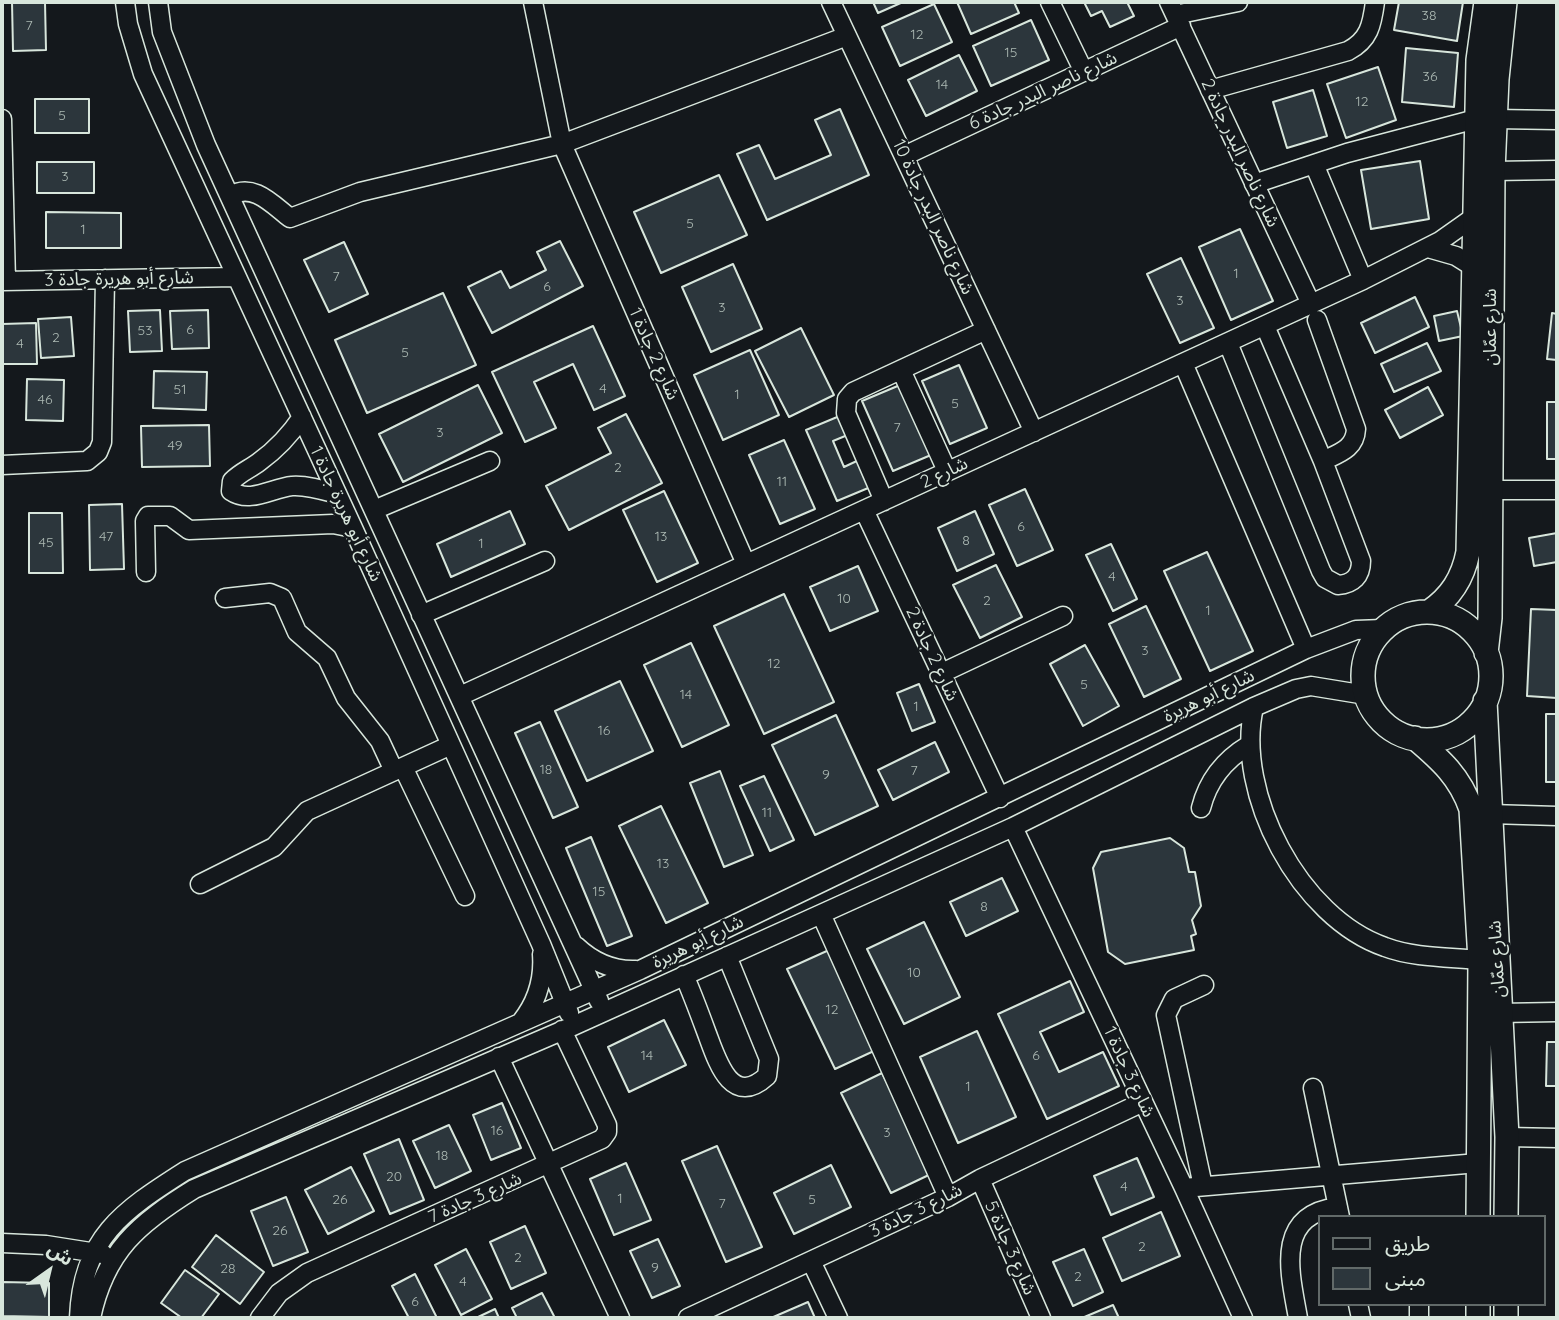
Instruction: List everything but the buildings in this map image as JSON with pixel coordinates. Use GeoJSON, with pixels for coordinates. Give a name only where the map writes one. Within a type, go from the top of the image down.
{"type":"FeatureCollection","features":[{"type":"Feature","properties":{"kind":"main road","name":"شارع عمّان"},"geometry":{"type":"LineString","coordinates":[[1486,2],[1478,60],[1493,171],[1490,618],[1486,653]]}},
{"type":"Feature","properties":{"kind":"main road","name":"شارع عمّان"},"geometry":{"type":"LineString","coordinates":[[1429,612],[1455,587],[1466,564],[1468,552],[1474,217],[1486,119],[1505,2]]}},
{"type":"Feature","properties":{"kind":"main road"},"geometry":{"type":"LineString","coordinates":[[1429,612],[1444,614],[1469,628],[1486,653],[1490,685],[1485,701],[1474,719],[1457,732],[1444,737],[1415,738],[1390,728],[1371,707],[1366,695],[1363,667],[1373,640],[1382,629],[1404,616],[1429,612]]}},
{"type":"Feature","properties":{"kind":"main road","name":"شارع عمّان"},"geometry":{"type":"LineString","coordinates":[[1485,701],[1507,1137],[1506,1215]]}},
{"type":"Feature","properties":{"kind":"main road","name":"شارع عمّان"},"geometry":{"type":"LineString","coordinates":[[1415,738],[1448,766],[1464,789],[1471,809],[1480,960],[1478,1215]]}},
{"type":"Feature","properties":{"kind":"street","name":"شارع أبو هريرة جادة 1"},"geometry":{"type":"LineString","coordinates":[[125,2],[128,24],[143,74],[541,944],[566,1002],[568,1028]]}},
{"type":"Feature","properties":{"kind":"street","name":"شارع أبو هريرة جادة 1"},"geometry":{"type":"LineString","coordinates":[[158,2],[162,32],[206,145],[603,1011]]}},
{"type":"Feature","properties":{"kind":"street","name":"شارع 2 جادة 1"},"geometry":{"type":"LineString","coordinates":[[533,2],[562,144],[747,564]]}},
{"type":"Feature","properties":{"kind":"street","name":"شارع ناصر البدر جادة 10"},"geometry":{"type":"LineString","coordinates":[[831,2],[1034,432]]}},
{"type":"Feature","properties":{"kind":"street"},"geometry":{"type":"LineString","coordinates":[[1050,2],[1084,72]]}},
{"type":"Feature","properties":{"kind":"street","name":"شارع ناصر البدر جادة 6"},"geometry":{"type":"LineString","coordinates":[[904,156],[1084,72],[1175,14],[1238,2]]}},
{"type":"Feature","properties":{"kind":"street"},"geometry":{"type":"LineString","coordinates":[[1210,90],[1348,51],[1368,36],[1376,2]]}},
{"type":"Feature","properties":{"kind":"street","name":"شارع ناصر البدر جادة 2"},"geometry":{"type":"LineString","coordinates":[[1175,14],[1314,312],[1356,429],[1354,440],[1346,450],[1323,461]]}},
{"type":"Feature","properties":{"kind":"street"},"geometry":{"type":"LineString","coordinates":[[230,196],[239,190],[253,191],[290,218],[360,192],[562,144],[847,36]]}},
{"type":"Feature","properties":{"kind":"street"},"geometry":{"type":"LineString","coordinates":[[2,118],[4,281]]}},
{"type":"Feature","properties":{"kind":"street"},"geometry":{"type":"LineString","coordinates":[[1254,184],[1314,163],[1486,119],[1557,120]]}},
{"type":"Feature","properties":{"kind":"street"},"geometry":{"type":"LineString","coordinates":[[1314,163],[1363,280]]}},
{"type":"Feature","properties":{"kind":"street"},"geometry":{"type":"LineString","coordinates":[[1493,171],[1557,170]]}},
{"type":"Feature","properties":{"kind":"street","name":"شارع 2"},"geometry":{"type":"LineString","coordinates":[[460,696],[1182,363],[1265,326],[1314,312],[1363,280],[1452,234],[1474,217]]}},
{"type":"Feature","properties":{"kind":"street"},"geometry":{"type":"LineString","coordinates":[[1428,248],[1456,256],[1472,267]]}},
{"type":"Feature","properties":{"kind":"street","name":"شارع أبو هريرة جادة 3"},"geometry":{"type":"LineString","coordinates":[[4,281],[236,277]]}},
{"type":"Feature","properties":{"kind":"street"},"geometry":{"type":"LineString","coordinates":[[2,465],[87,461],[98,452],[102,442],[105,279]]}},
{"type":"Feature","properties":{"kind":"street"},"geometry":{"type":"LineString","coordinates":[[1228,343],[1321,571],[1331,583],[1346,584],[1359,575],[1361,561],[1323,461],[1265,326]]}},
{"type":"Feature","properties":{"kind":"street"},"geometry":{"type":"LineString","coordinates":[[884,501],[846,413],[846,404],[853,392],[986,330]]}},
{"type":"Feature","properties":{"kind":"street"},"geometry":{"type":"LineString","coordinates":[[1182,363],[1306,649]]}},
{"type":"Feature","properties":{"kind":"street"},"geometry":{"type":"LineString","coordinates":[[901,370],[947,471]]}},
{"type":"Feature","properties":{"kind":"street"},"geometry":{"type":"LineString","coordinates":[[302,417],[272,453],[242,471],[232,481],[231,491],[239,496],[249,496],[292,486],[313,487],[337,494]]}},
{"type":"Feature","properties":{"kind":"street"},"geometry":{"type":"LineString","coordinates":[[374,510],[490,461]]}},
{"type":"Feature","properties":{"kind":"street"},"geometry":{"type":"LineString","coordinates":[[1490,490],[1557,490]]}},
{"type":"Feature","properties":{"kind":"street","name":"شارع 2 جادة 2"},"geometry":{"type":"LineString","coordinates":[[864,510],[1000,798]]}},
{"type":"Feature","properties":{"kind":"street"},"geometry":{"type":"LineString","coordinates":[[146,572],[145,521],[148,516],[170,516],[189,530],[333,524],[353,528]]}},
{"type":"Feature","properties":{"kind":"street"},"geometry":{"type":"LineString","coordinates":[[421,615],[545,561]]}},
{"type":"Feature","properties":{"kind":"street"},"geometry":{"type":"LineString","coordinates":[[225,598],[270,593],[282,598],[297,632],[327,658],[346,698],[399,769],[465,896]]}},
{"type":"Feature","properties":{"kind":"street"},"geometry":{"type":"LineString","coordinates":[[942,673],[1063,616]]}},
{"type":"Feature","properties":{"kind":"street","name":"شارع أبو هريرة"},"geometry":{"type":"LineString","coordinates":[[79,1318],[81,1282],[92,1252],[117,1220],[150,1193],[185,1171],[594,991],[1306,649],[1356,630],[1382,629]]}},
{"type":"Feature","properties":{"kind":"street","name":"شارع أبو هريرة"},"geometry":{"type":"LineString","coordinates":[[91,1318],[115,1256],[134,1231],[161,1209],[194,1189],[568,1028],[1013,827],[1254,707],[1296,689],[1311,686],[1366,695]]}},
{"type":"Feature","properties":{"kind":"street"},"geometry":{"type":"LineString","coordinates":[[1254,707],[1249,746],[1254,780],[1272,831],[1308,893],[1356,932],[1385,947],[1480,960]]}},
{"type":"Feature","properties":{"kind":"street"},"geometry":{"type":"LineString","coordinates":[[200,884],[274,847],[307,811],[451,746]]}},
{"type":"Feature","properties":{"kind":"street"},"geometry":{"type":"LineString","coordinates":[[1201,808],[1207,788],[1218,771],[1232,757],[1249,746]]}},
{"type":"Feature","properties":{"kind":"street"},"geometry":{"type":"LineString","coordinates":[[1490,814],[1557,816]]}},
{"type":"Feature","properties":{"kind":"street","name":"شارع 3 جادة 1"},"geometry":{"type":"LineString","coordinates":[[1013,827],[1243,1318]]}},
{"type":"Feature","properties":{"kind":"street"},"geometry":{"type":"LineString","coordinates":[[821,914],[948,1197]]}},
{"type":"Feature","properties":{"kind":"street"},"geometry":{"type":"LineString","coordinates":[[571,940],[597,961],[618,969],[639,970]]}},
{"type":"Feature","properties":{"kind":"street"},"geometry":{"type":"LineString","coordinates":[[520,1023],[533,1004],[541,982],[541,944]]}},
{"type":"Feature","properties":{"kind":"street"},"geometry":{"type":"LineString","coordinates":[[684,975],[722,1072],[737,1085],[747,1087],[767,1076],[769,1059],[727,956]]}},
{"type":"Feature","properties":{"kind":"street"},"geometry":{"type":"LineString","coordinates":[[1203,1186],[1166,1015],[1174,999],[1204,985]]}},
{"type":"Feature","properties":{"kind":"street"},"geometry":{"type":"LineString","coordinates":[[1499,1013],[1557,1012]]}},
{"type":"Feature","properties":{"kind":"street","name":"شارع 3 جادة 7"},"geometry":{"type":"LineString","coordinates":[[260,1318],[279,1293],[307,1273],[601,1139],[607,1132],[607,1125],[568,1028]]}},
{"type":"Feature","properties":{"kind":"street"},"geometry":{"type":"LineString","coordinates":[[499,1057],[620,1318]]}},
{"type":"Feature","properties":{"kind":"street"},"geometry":{"type":"LineString","coordinates":[[1297,1318],[1290,1269],[1292,1242],[1306,1220],[1321,1211],[1339,1212],[1313,1088]]}},
{"type":"Feature","properties":{"kind":"street","name":"شارع 3 جادة 3"},"geometry":{"type":"LineString","coordinates":[[688,1318],[948,1197],[980,1179],[1143,1102]]}},
{"type":"Feature","properties":{"kind":"street"},"geometry":{"type":"LineString","coordinates":[[1507,1137],[1557,1138]]}},
{"type":"Feature","properties":{"kind":"street"},"geometry":{"type":"LineString","coordinates":[[1184,1188],[1478,1163]]}},
{"type":"Feature","properties":{"kind":"street","name":"شارع 3 جادة 5"},"geometry":{"type":"LineString","coordinates":[[980,1179],[1041,1318]]}},
{"type":"Feature","properties":{"kind":"street"},"geometry":{"type":"LineString","coordinates":[[2,1243],[46,1245],[115,1256]]}},
{"type":"Feature","properties":{"kind":"street"},"geometry":{"type":"LineString","coordinates":[[811,1261],[838,1318]]}}]}
